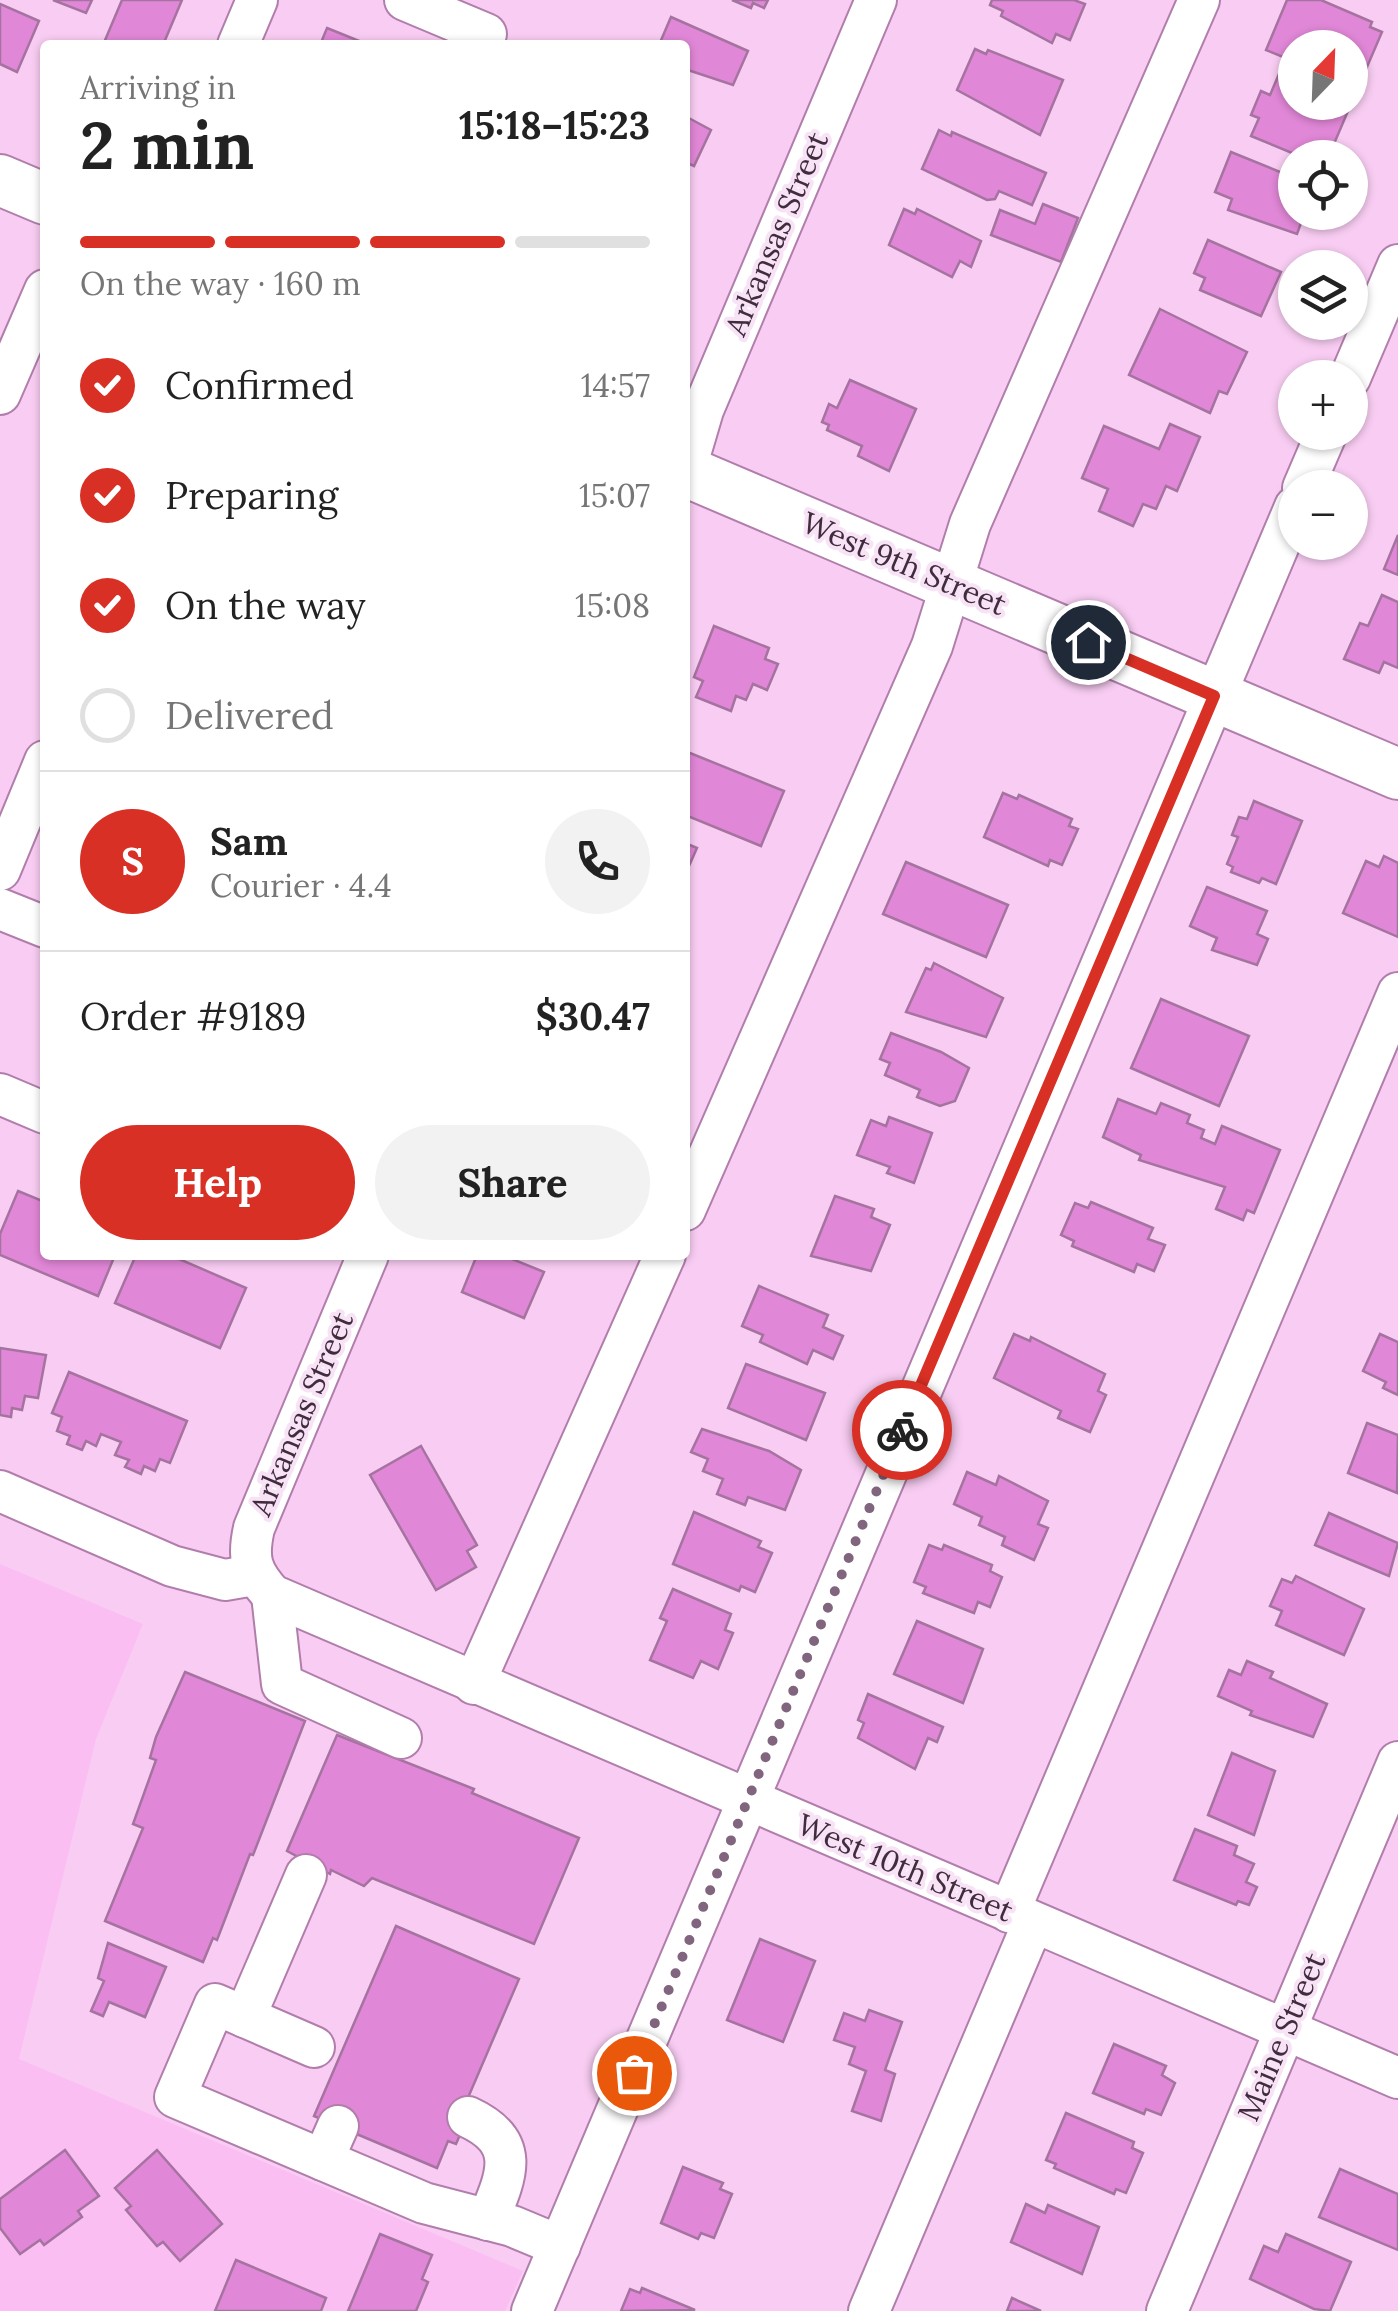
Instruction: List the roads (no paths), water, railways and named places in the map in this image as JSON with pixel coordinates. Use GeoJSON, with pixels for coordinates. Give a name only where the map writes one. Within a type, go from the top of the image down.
{"type":"FeatureCollection","features":[{"type":"Feature","properties":{"kind":"main road"},"geometry":{"type":"LineString","coordinates":[[0,180],[40,198]]}},
{"type":"Feature","properties":{"kind":"main road","name":"West 9th Street"},"geometry":{"type":"LineString","coordinates":[[690,473],[1398,774]]}},
{"type":"Feature","properties":{"kind":"street"},"geometry":{"type":"LineString","coordinates":[[240,40],[257,0]]}},
{"type":"Feature","properties":{"kind":"street"},"geometry":{"type":"LineString","coordinates":[[406,0],[490,26]]}},
{"type":"Feature","properties":{"kind":"street","name":"Arkansas Street"},"geometry":{"type":"LineString","coordinates":[[690,454],[703,410],[876,0]]}},
{"type":"Feature","properties":{"kind":"street"},"geometry":{"type":"LineString","coordinates":[[690,1199],[932,646],[970,524],[1199,0]]}},
{"type":"Feature","properties":{"kind":"street"},"geometry":{"type":"LineString","coordinates":[[1358,360],[1398,265]]}},
{"type":"Feature","properties":{"kind":"street"},"geometry":{"type":"LineString","coordinates":[[0,394],[40,302]]}},
{"type":"Feature","properties":{"kind":"street"},"geometry":{"type":"LineString","coordinates":[[532,2311],[1278,547]]}},
{"type":"Feature","properties":{"kind":"street"},"geometry":{"type":"LineString","coordinates":[[0,870],[40,773]]}},
{"type":"Feature","properties":{"kind":"street"},"geometry":{"type":"LineString","coordinates":[[0,908],[40,926]]}},
{"type":"Feature","properties":{"kind":"street"},"geometry":{"type":"LineString","coordinates":[[869,2311],[1021,1918],[1398,993]]}},
{"type":"Feature","properties":{"kind":"street"},"geometry":{"type":"LineString","coordinates":[[0,1094],[40,1112]]}},
{"type":"Feature","properties":{"kind":"street","name":"Arkansas Street"},"geometry":{"type":"LineString","coordinates":[[366,1260],[254,1528],[248,1555],[263,1585],[282,1684],[401,1738]]}},
{"type":"Feature","properties":{"kind":"street"},"geometry":{"type":"LineString","coordinates":[[474,1684],[663,1260]]}},
{"type":"Feature","properties":{"kind":"street"},"geometry":{"type":"LineString","coordinates":[[0,1491],[172,1566],[263,1585]]}},
{"type":"Feature","properties":{"kind":"street","name":"West 10th Street"},"geometry":{"type":"LineString","coordinates":[[263,1585],[474,1684],[1398,2078]]}},
{"type":"Feature","properties":{"kind":"street","name":"Maine Street"},"geometry":{"type":"LineString","coordinates":[[1166,2311],[1398,1762]]}},
{"type":"Feature","properties":{"kind":"street"},"geometry":{"type":"LineString","coordinates":[[245,2017],[306,1875]]}},
{"type":"Feature","properties":{"kind":"street"},"geometry":{"type":"LineString","coordinates":[[314,2046],[215,2004],[176,2097],[330,2143],[424,2203],[488,2220],[560,2246]]}},
{"type":"Feature","properties":{"kind":"street"},"geometry":{"type":"LineString","coordinates":[[468,2117],[486,2126],[506,2154],[507,2176],[488,2220]]}}]}
